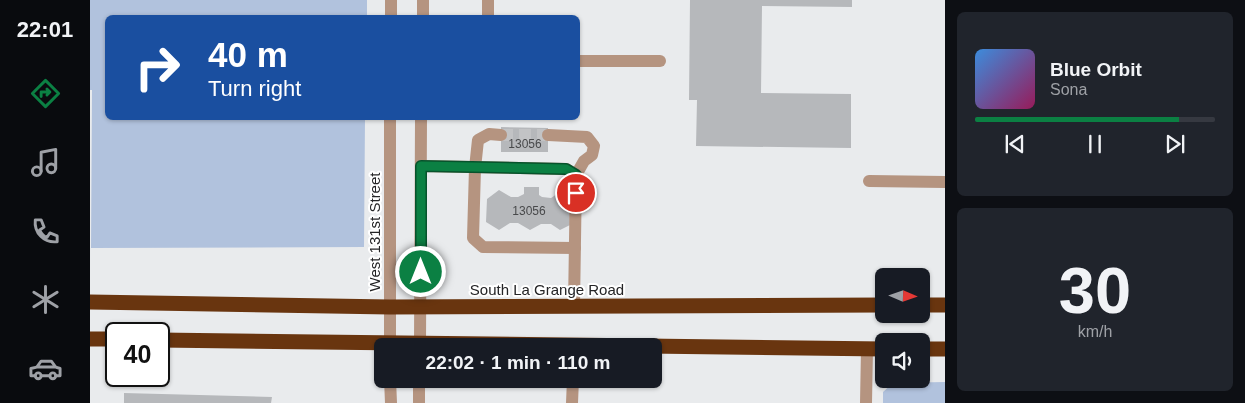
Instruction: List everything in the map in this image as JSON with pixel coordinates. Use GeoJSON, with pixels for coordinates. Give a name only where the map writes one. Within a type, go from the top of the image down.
{"type":"FeatureCollection","features":[{"type":"Feature","properties":{"kind":"highway","name":"South La Grange Road"},"geometry":{"type":"LineString","coordinates":[[90,302],[390,307],[875,305]]}},
{"type":"Feature","properties":{"kind":"highway"},"geometry":{"type":"LineString","coordinates":[[930,305],[945,305]]}},
{"type":"Feature","properties":{"kind":"highway"},"geometry":{"type":"LineString","coordinates":[[90,339],[105,339]]}},
{"type":"Feature","properties":{"kind":"highway"},"geometry":{"type":"LineString","coordinates":[[170,340],[374,344]]}},
{"type":"Feature","properties":{"kind":"highway"},"geometry":{"type":"LineString","coordinates":[[662,347],[875,350]]}},
{"type":"Feature","properties":{"kind":"highway"},"geometry":{"type":"LineString","coordinates":[[930,349],[945,349]]}},
{"type":"Feature","properties":{"kind":"street"},"geometry":{"type":"LineString","coordinates":[[391,15],[392,0]]}},
{"type":"Feature","properties":{"kind":"street"},"geometry":{"type":"LineString","coordinates":[[423,0],[423,15]]}},
{"type":"Feature","properties":{"kind":"street"},"geometry":{"type":"LineString","coordinates":[[488,0],[488,15]]}},
{"type":"Feature","properties":{"kind":"street"},"geometry":{"type":"LineString","coordinates":[[580,61],[660,61]]}},
{"type":"Feature","properties":{"kind":"street","name":"West 131st Street"},"geometry":{"type":"LineString","coordinates":[[390,120],[390,338]]}},
{"type":"Feature","properties":{"kind":"street"},"geometry":{"type":"LineString","coordinates":[[420,338],[422,120]]}},
{"type":"Feature","properties":{"kind":"street"},"geometry":{"type":"LineString","coordinates":[[501,135],[489,134],[478,140],[475,168],[473,238],[483,247],[576,248]]}},
{"type":"Feature","properties":{"kind":"street"},"geometry":{"type":"LineString","coordinates":[[548,135],[587,137],[594,146],[592,155],[584,161],[576,175],[574,306]]}},
{"type":"Feature","properties":{"kind":"street"},"geometry":{"type":"LineString","coordinates":[[421,166],[566,169],[576,175]]}},
{"type":"Feature","properties":{"kind":"street"},"geometry":{"type":"LineString","coordinates":[[869,181],[945,182]]}},
{"type":"Feature","properties":{"kind":"street"},"geometry":{"type":"LineString","coordinates":[[866,403],[867,350]]}},
{"type":"Feature","properties":{"kind":"street"},"geometry":{"type":"LineString","coordinates":[[390,388],[390,403]]}},
{"type":"Feature","properties":{"kind":"street"},"geometry":{"type":"LineString","coordinates":[[419,388],[419,403]]}},
{"type":"Feature","properties":{"kind":"street"},"geometry":{"type":"LineString","coordinates":[[572,403],[573,388]]}},
{"type":"Feature","properties":{"kind":"shaded area"},"geometry":{"type":"Polygon","coordinates":[[[90,0],[367,0],[367,15],[105,15],[105,120],[365,120],[364,247],[91,248],[92,90],[90,90],[90,0]]]}},
{"type":"Feature","properties":{"kind":"shaded area"},"geometry":{"type":"Polygon","coordinates":[[[930,382],[945,382],[945,403],[883,403],[883,392],[887,388],[930,388],[930,382]]]}},
{"type":"Feature","properties":{"kind":"building"},"geometry":{"type":"Polygon","coordinates":[[[690,0],[852,0],[852,7],[762,6],[761,93],[851,94],[851,148],[696,146],[697,100],[689,100],[690,0]]]}},
{"type":"Feature","properties":{"kind":"building"},"geometry":{"type":"Polygon","coordinates":[[[501,127],[548,128],[548,152],[501,152],[501,127]]]}},
{"type":"Feature","properties":{"kind":"building"},"geometry":{"type":"Polygon","coordinates":[[[524,187],[539,187],[539,195],[542,197],[551,198],[560,192],[572,199],[572,224],[560,230],[551,224],[541,224],[530,230],[518,223],[510,223],[499,230],[486,222],[487,199],[499,190],[511,197],[518,197],[524,194],[524,187]]]}},
{"type":"Feature","properties":{"kind":"building"},"geometry":{"type":"Polygon","coordinates":[[[124,393],[272,397],[271,403],[124,403],[124,393]]]}},
{"type":"Feature","properties":{"kind":"tunnel"},"geometry":{"type":"LineString","coordinates":[[501,135],[548,135]]}},
{"type":"Feature","properties":{"kind":"route"},"geometry":{"type":"LineString","coordinates":[[421,272],[421,166],[566,169],[576,175],[576,193]]}}]}
